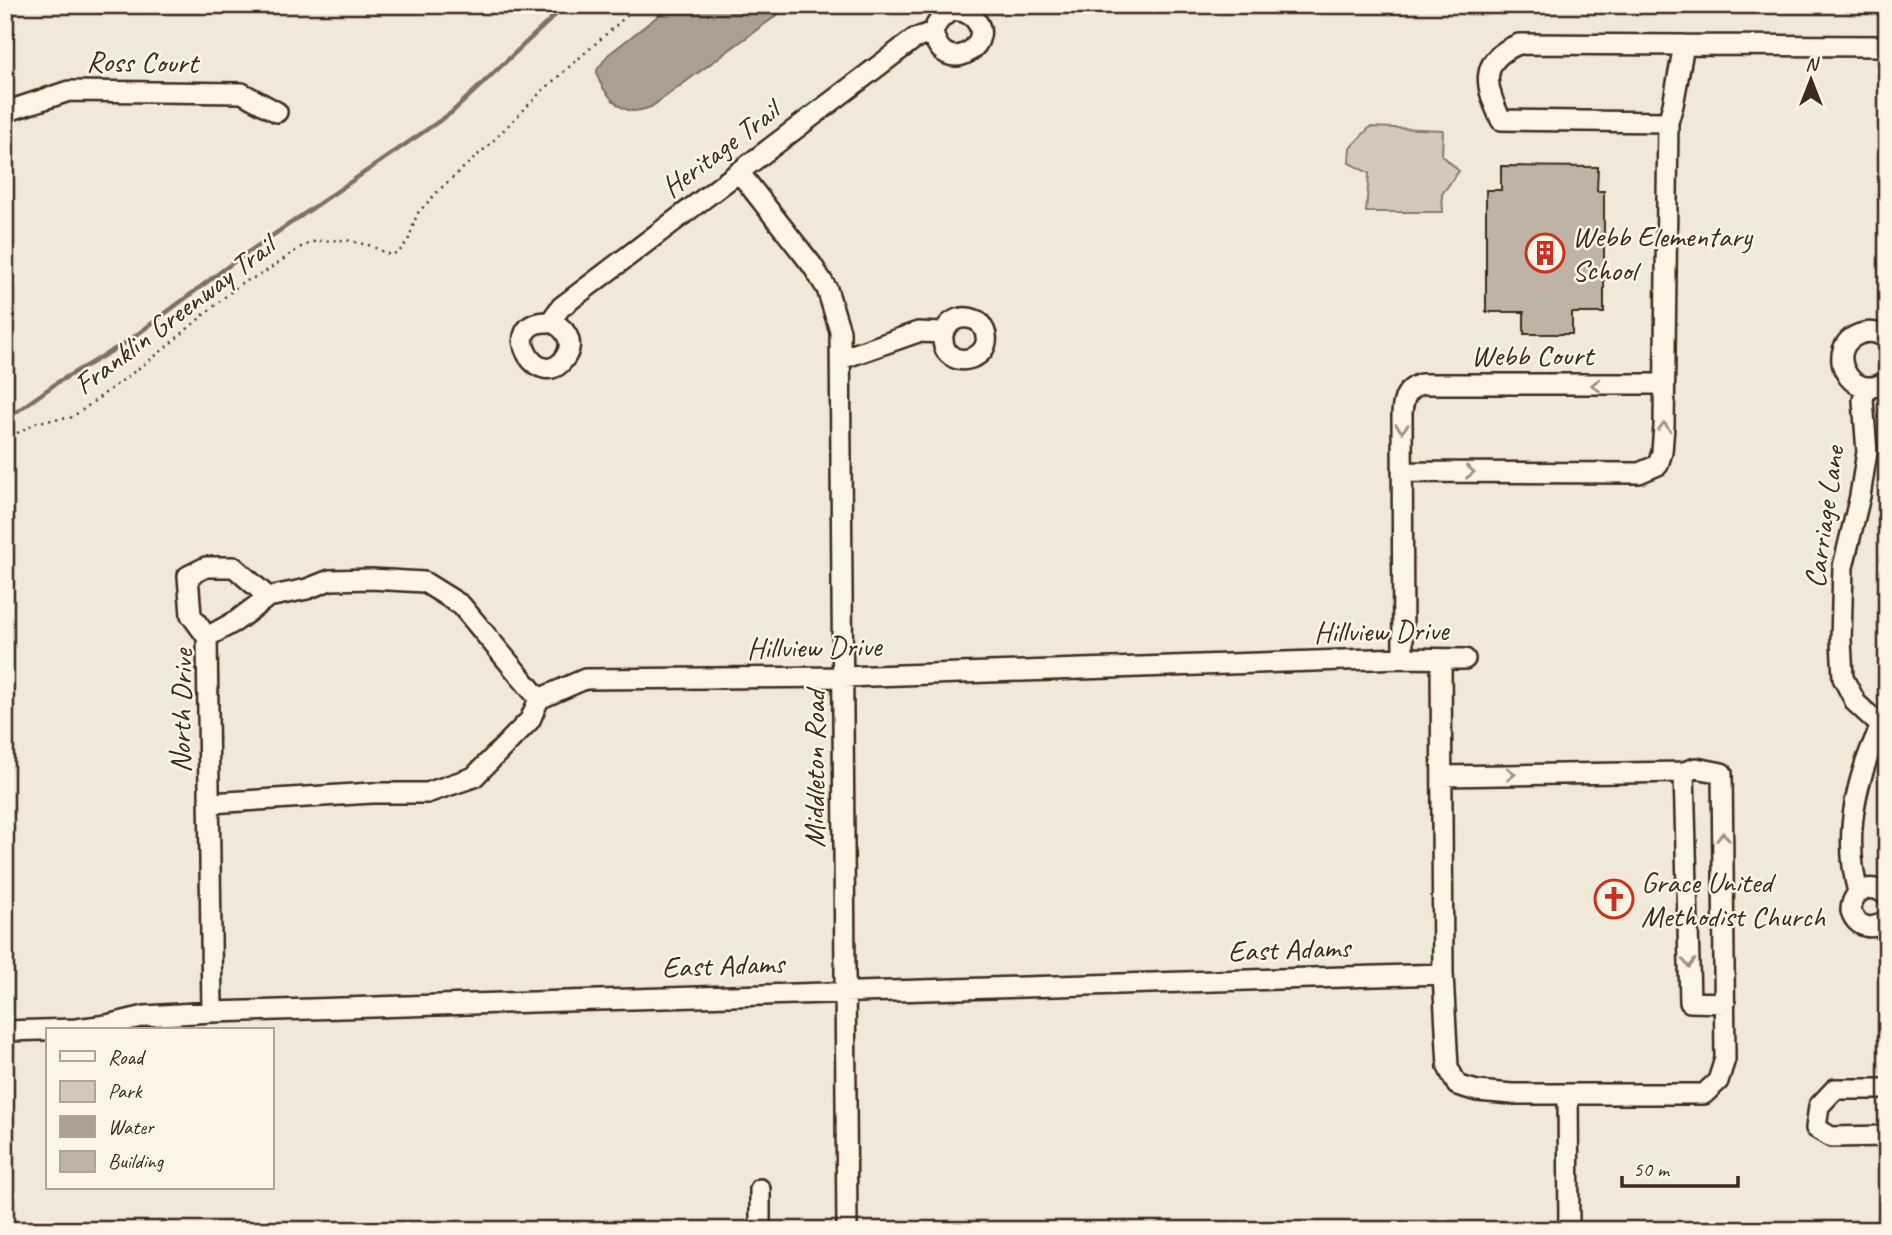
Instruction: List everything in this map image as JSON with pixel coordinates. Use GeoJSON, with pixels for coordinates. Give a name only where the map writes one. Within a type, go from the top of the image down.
{"type":"FeatureCollection","features":[{"type":"Feature","properties":{"kind":"street","name":"Heritage Trail"},"geometry":{"type":"LineString","coordinates":[[550,321],[561,307],[914,39],[933,32]]}},
{"type":"Feature","properties":{"kind":"street"},"geometry":{"type":"LineString","coordinates":[[1668,122],[1501,120],[1490,96],[1488,77],[1492,62],[1501,51],[1519,44],[1887,46]]}},
{"type":"Feature","properties":{"kind":"street"},"geometry":{"type":"LineString","coordinates":[[1402,472],[1639,473],[1658,465],[1662,452],[1664,384],[1668,122],[1684,45]]}},
{"type":"Feature","properties":{"kind":"street","name":"Ross Court"},"geometry":{"type":"LineString","coordinates":[[5,112],[69,91],[242,93],[276,112]]}},
{"type":"Feature","properties":{"kind":"street","name":"Middleton Road"},"geometry":{"type":"LineString","coordinates":[[739,172],[813,265],[827,289],[840,331],[847,1230]]}},
{"type":"Feature","properties":{"kind":"street"},"geometry":{"type":"LineString","coordinates":[[841,359],[918,332],[943,333]]}},
{"type":"Feature","properties":{"kind":"street"},"geometry":{"type":"LineString","coordinates":[[1887,338],[1872,332],[1863,332],[1855,336],[1844,349],[1842,357],[1845,373],[1858,385],[1875,387],[1887,381]]}},
{"type":"Feature","properties":{"kind":"street","name":"Webb Court"},"geometry":{"type":"LineString","coordinates":[[1403,658],[1403,403],[1409,391],[1421,384],[1664,384]]}},
{"type":"Feature","properties":{"kind":"street","name":"Carriage Lane"},"geometry":{"type":"LineString","coordinates":[[1866,387],[1863,400],[1867,452],[1843,567],[1840,640],[1843,678],[1856,703],[1884,726]]}},
{"type":"Feature","properties":{"kind":"street"},"geometry":{"type":"LineString","coordinates":[[207,637],[191,615],[188,576],[206,567],[233,567],[268,597]]}},
{"type":"Feature","properties":{"kind":"street","name":"North Drive"},"geometry":{"type":"LineString","coordinates":[[212,1012],[207,637],[236,621],[268,597],[307,589],[330,580],[424,582],[461,605],[539,699]]}},
{"type":"Feature","properties":{"kind":"street","name":"Hillview Drive"},"geometry":{"type":"LineString","coordinates":[[539,699],[585,679],[844,677],[1403,658],[1465,659]]}},
{"type":"Feature","properties":{"kind":"street"},"geometry":{"type":"LineString","coordinates":[[1441,659],[1443,975],[1448,1067],[1457,1085],[1476,1091],[1704,1094],[1718,1081],[1725,1059],[1722,773],[1696,768],[1684,772],[1443,776]]}},
{"type":"Feature","properties":{"kind":"street"},"geometry":{"type":"LineString","coordinates":[[210,803],[372,793],[427,793],[474,777],[530,720],[539,699]]}},
{"type":"Feature","properties":{"kind":"street"},"geometry":{"type":"LineString","coordinates":[[1858,892],[1853,872],[1851,835],[1856,793],[1872,744],[1884,726]]}},
{"type":"Feature","properties":{"kind":"street"},"geometry":{"type":"LineString","coordinates":[[1684,772],[1690,1002],[1725,1003]]}},
{"type":"Feature","properties":{"kind":"street"},"geometry":{"type":"LineString","coordinates":[[1887,896],[1882,891],[1870,888],[1858,892],[1851,904],[1851,911],[1857,923],[1870,928],[1877,927],[1887,919]]}},
{"type":"Feature","properties":{"kind":"street","name":"East Adams"},"geometry":{"type":"LineString","coordinates":[[84,1028],[145,1016],[212,1012],[1443,975]]}},
{"type":"Feature","properties":{"kind":"street","name":"East Adams"},"geometry":{"type":"LineString","coordinates":[[5,1031],[46,1030]]}},
{"type":"Feature","properties":{"kind":"street"},"geometry":{"type":"LineString","coordinates":[[1887,1089],[1835,1089],[1818,1106],[1816,1128],[1831,1137],[1887,1136]]}},
{"type":"Feature","properties":{"kind":"street"},"geometry":{"type":"LineString","coordinates":[[1568,1094],[1569,1230]]}},
{"type":"Feature","properties":{"kind":"street"},"geometry":{"type":"LineString","coordinates":[[760,1189],[760,1230]]}},
{"type":"Feature","properties":{"kind":"path","name":"Franklin Greenway Trail"},"geometry":{"type":"LineString","coordinates":[[5,440],[37,422],[70,418],[81,411],[158,354],[240,284],[262,274],[300,247],[316,241],[346,240],[372,246],[387,254],[398,253],[408,241],[417,214],[439,190],[490,144],[523,109],[639,5]]}},
{"type":"Feature","properties":{"kind":"green space"},"geometry":{"type":"Polygon","coordinates":[[[1370,127],[1443,130],[1442,155],[1459,171],[1442,194],[1443,212],[1366,212],[1369,173],[1349,163],[1350,148],[1370,127]]]}},
{"type":"Feature","properties":{"kind":"water"},"geometry":{"type":"Polygon","coordinates":[[[672,5],[791,5],[651,107],[634,111],[623,108],[603,88],[597,70],[608,55],[672,5]]]}},
{"type":"Feature","properties":{"kind":"building","name":"Webb Elementary School"},"geometry":{"type":"Polygon","coordinates":[[[1501,166],[1598,167],[1597,191],[1604,191],[1604,313],[1572,313],[1572,334],[1524,334],[1524,312],[1486,312],[1486,190],[1501,190],[1501,166]]]}},
{"type":"Feature","properties":{"kind":"waterway"},"geometry":{"type":"LineString","coordinates":[[5,420],[58,382],[127,342],[231,264],[451,113],[566,5]]}},
{"type":"Feature","properties":{"kind":"place","name":"Webb Elementary School"},"geometry":{"type":"Point","coordinates":[1545,253]}},
{"type":"Feature","properties":{"kind":"place","name":"Grace United Methodist Church"},"geometry":{"type":"Point","coordinates":[1614,899]}}]}
